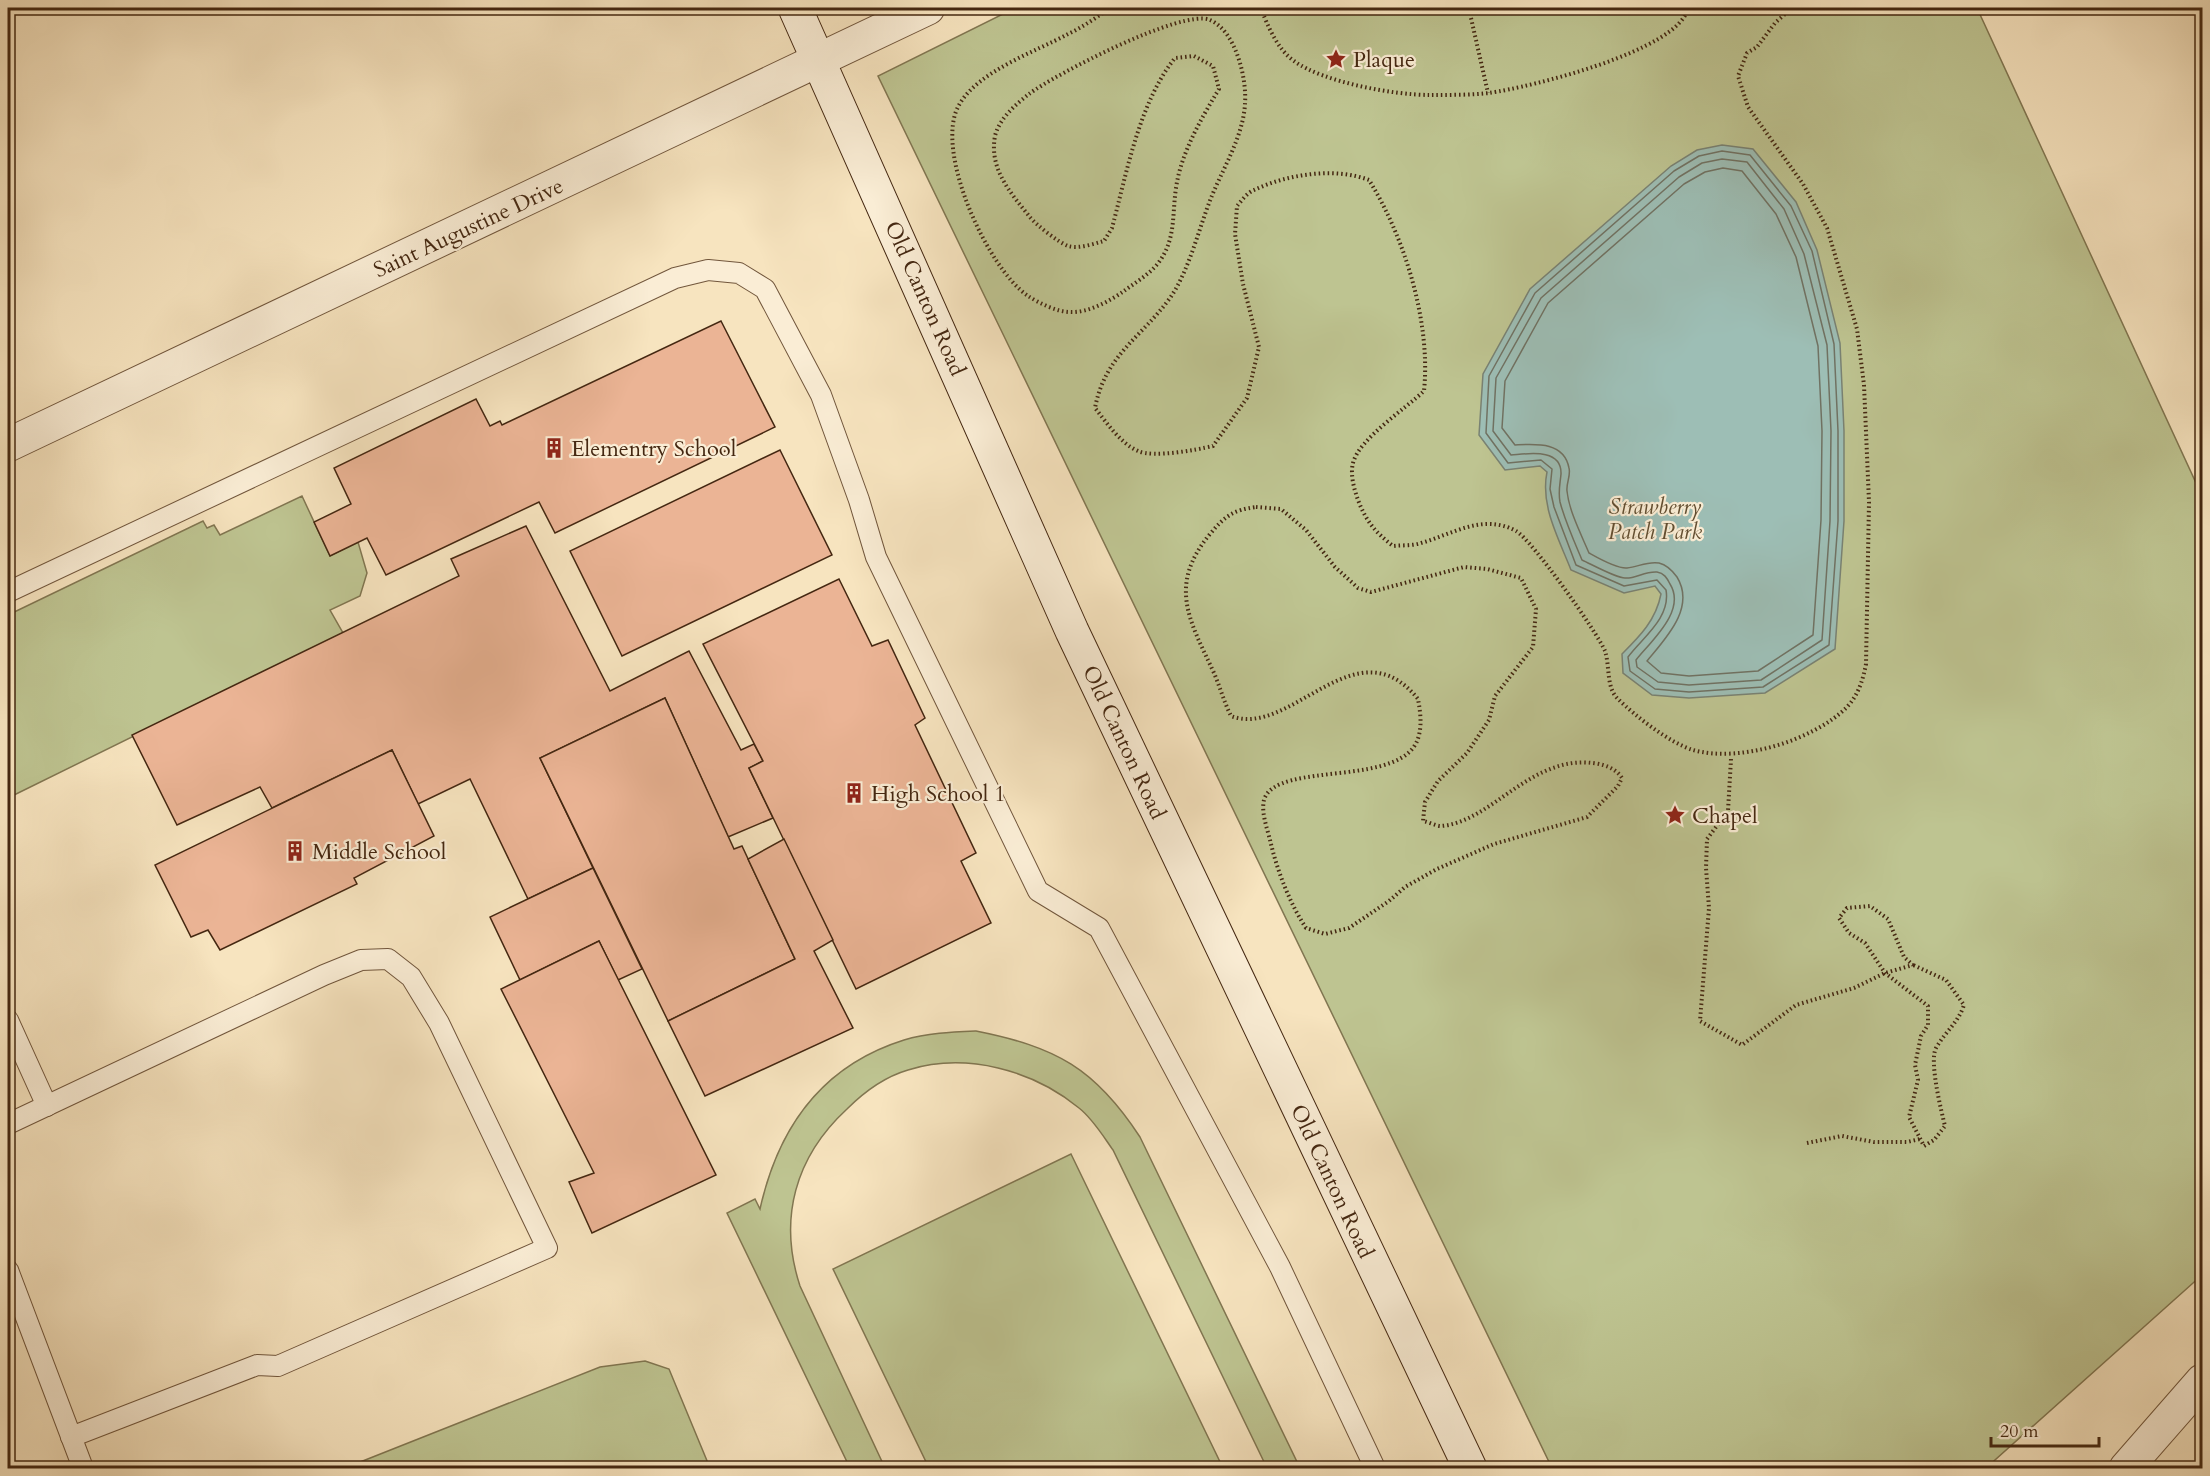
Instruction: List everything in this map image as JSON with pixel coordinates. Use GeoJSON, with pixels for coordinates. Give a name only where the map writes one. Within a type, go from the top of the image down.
{"type":"FeatureCollection","features":[{"type":"Feature","properties":{"kind":"main road","name":"Old Canton Road"},"geometry":{"type":"LineString","coordinates":[[795,8],[1077,641],[1470,1468]]}},
{"type":"Feature","properties":{"kind":"main road","name":"Saint Augustine Drive"},"geometry":{"type":"LineString","coordinates":[[8,446],[928,8]]}},
{"type":"Feature","properties":{"kind":"main road"},"geometry":{"type":"LineString","coordinates":[[2126,1468],[2202,1381]]}},
{"type":"Feature","properties":{"kind":"lane"},"geometry":{"type":"LineString","coordinates":[[8,592],[675,278],[708,270],[739,273],[756,283],[765,289],[820,395],[859,500],[876,557],[1038,891],[1099,928],[1280,1267],[1375,1468]]}},
{"type":"Feature","properties":{"kind":"lane"},"geometry":{"type":"LineString","coordinates":[[8,1124],[324,975],[361,960],[388,959],[411,977],[440,1023],[548,1248],[278,1366],[257,1365],[71,1437]]}},
{"type":"Feature","properties":{"kind":"lane"},"geometry":{"type":"LineString","coordinates":[[8,1020],[47,1106]]}},
{"type":"Feature","properties":{"kind":"lane"},"geometry":{"type":"LineString","coordinates":[[8,1270],[83,1468]]}},
{"type":"Feature","properties":{"kind":"path"},"geometry":{"type":"LineString","coordinates":[[1110,8],[1071,33],[998,70],[972,89],[959,104],[952,134],[953,156],[978,227],[1009,277],[1027,296],[1050,307],[1070,312],[1089,309],[1115,298],[1143,277],[1158,263],[1170,244],[1175,220],[1176,188],[1183,164],[1195,131],[1219,89],[1213,66],[1194,56],[1175,58],[1160,76],[1145,108],[1112,228],[1104,241],[1086,246],[1068,246],[1036,225],[1002,182],[995,159],[995,135],[1008,112],[1030,93],[1101,54],[1166,25],[1191,19],[1210,19],[1222,29],[1236,51],[1243,73],[1245,105],[1232,152],[1170,298],[1142,327],[1100,384],[1095,408],[1115,433],[1139,452],[1182,452],[1212,446],[1247,398],[1259,347],[1243,284],[1235,234],[1237,206],[1252,190],[1319,173],[1351,173],[1369,180],[1406,254],[1420,321],[1426,370],[1424,391],[1365,442],[1353,462],[1355,491],[1364,518],[1375,532],[1393,546],[1418,544],[1466,526],[1484,523],[1503,525],[1519,533],[1561,583],[1605,651],[1615,698],[1690,749],[1715,754],[1776,745],[1818,730],[1847,707],[1862,684],[1866,664],[1869,502],[1864,385],[1857,329],[1827,228],[1803,184],[1748,107],[1738,76],[1747,53],[1757,47],[1775,23],[1792,8]]}},
{"type":"Feature","properties":{"kind":"path"},"geometry":{"type":"LineString","coordinates":[[1261,8],[1266,22],[1291,60],[1325,77],[1428,95],[1488,93],[1572,74],[1629,54],[1660,38],[1686,18],[1688,8]]}},
{"type":"Feature","properties":{"kind":"path"},"geometry":{"type":"LineString","coordinates":[[1471,18],[1488,93]]}},
{"type":"Feature","properties":{"kind":"path"},"geometry":{"type":"LineString","coordinates":[[1256,507],[1281,509],[1306,530],[1335,567],[1350,581],[1358,588],[1371,592],[1464,567],[1487,569],[1521,578],[1536,609],[1533,647],[1495,696],[1489,720],[1467,753],[1438,781],[1425,802],[1424,820],[1439,826],[1455,822],[1478,811],[1521,782],[1554,768],[1578,763],[1606,765],[1619,773],[1622,778],[1618,786],[1587,817],[1494,844],[1437,869],[1405,887],[1389,902],[1349,928],[1325,934],[1306,928],[1297,914],[1273,859],[1263,802],[1268,792],[1281,782],[1361,771],[1406,755],[1415,747],[1419,735],[1418,699],[1401,681],[1386,673],[1372,672],[1346,678],[1273,713],[1240,719],[1231,716],[1187,615],[1186,592],[1191,566],[1203,543],[1220,522],[1237,509],[1256,507]]}},
{"type":"Feature","properties":{"kind":"path"},"geometry":{"type":"LineString","coordinates":[[1731,759],[1728,811],[1707,839],[1706,868],[1709,908],[1700,1022],[1742,1045],[1796,1005],[1854,988],[1913,965]]}},
{"type":"Feature","properties":{"kind":"path"},"geometry":{"type":"LineString","coordinates":[[1870,906],[1888,919],[1904,957],[1913,965],[1946,980],[1964,1005],[1960,1017],[1936,1048],[1932,1064],[1945,1126],[1934,1140],[1924,1146],[1909,1117],[1918,1080],[1915,1065],[1920,1036],[1928,1025],[1928,1006],[1885,974],[1865,943],[1850,933],[1839,918],[1847,908],[1870,906]]}},
{"type":"Feature","properties":{"kind":"path"},"geometry":{"type":"LineString","coordinates":[[1806,1143],[1842,1136],[1874,1142],[1907,1142],[1920,1139]]}},
{"type":"Feature","properties":{"kind":"green space","name":"Strawberry Patch Park"},"geometry":{"type":"Polygon","coordinates":[[[1015,8],[1977,8],[2202,496],[2202,1275],[1986,1468],[1552,1468],[878,76],[1015,8]]]}},
{"type":"Feature","properties":{"kind":"green space"},"geometry":{"type":"Polygon","coordinates":[[[302,496],[330,556],[358,542],[367,573],[360,596],[330,610],[343,633],[8,798],[8,615],[203,521],[207,528],[214,525],[220,535],[302,496]]]}},
{"type":"Feature","properties":{"kind":"green space"},"geometry":{"type":"Polygon","coordinates":[[[976,1031],[1029,1045],[1071,1064],[1089,1077],[1123,1113],[1140,1137],[1300,1468],[1267,1468],[1113,1150],[1093,1122],[1084,1112],[1061,1095],[1020,1075],[998,1068],[953,1063],[930,1065],[899,1073],[860,1097],[829,1128],[815,1147],[803,1168],[796,1190],[791,1213],[791,1237],[800,1286],[885,1468],[850,1468],[727,1213],[755,1199],[760,1209],[778,1152],[792,1127],[808,1104],[849,1066],[875,1051],[904,1040],[931,1034],[976,1031]]]}},
{"type":"Feature","properties":{"kind":"green space"},"geometry":{"type":"Polygon","coordinates":[[[1071,1154],[1223,1468],[929,1468],[833,1269],[1071,1154]]]}},
{"type":"Feature","properties":{"kind":"green space"},"geometry":{"type":"Polygon","coordinates":[[[645,1361],[669,1369],[710,1468],[345,1468],[600,1367],[645,1361]]]}},
{"type":"Feature","properties":{"kind":"water"},"geometry":{"type":"Polygon","coordinates":[[[1722,145],[1753,149],[1796,202],[1817,250],[1840,343],[1844,431],[1844,521],[1835,649],[1765,693],[1689,698],[1652,695],[1623,673],[1622,654],[1651,620],[1661,594],[1655,586],[1624,593],[1571,570],[1548,510],[1547,472],[1540,466],[1505,470],[1479,435],[1483,374],[1530,289],[1671,166],[1697,150],[1722,145]]]}},
{"type":"Feature","properties":{"kind":"building","name":"Elementry School"},"geometry":{"type":"Polygon","coordinates":[[[721,321],[775,427],[555,533],[539,502],[386,575],[367,538],[330,556],[314,522],[351,504],[334,468],[476,399],[490,426],[500,421],[502,425],[721,321]]]}},
{"type":"Feature","properties":{"kind":"building"},"geometry":{"type":"Polygon","coordinates":[[[780,450],[832,555],[622,656],[570,551],[780,450]]]}},
{"type":"Feature","properties":{"kind":"building"},"geometry":{"type":"Polygon","coordinates":[[[526,526],[610,691],[689,651],[741,750],[754,744],[763,761],[749,768],[773,818],[728,837],[665,698],[540,758],[593,868],[528,899],[470,779],[418,804],[392,750],[272,808],[260,787],[177,825],[132,735],[459,576],[451,559],[526,526]]]}},
{"type":"Feature","properties":{"kind":"building","name":"High School 1"},"geometry":{"type":"Polygon","coordinates":[[[839,579],[872,646],[888,640],[925,718],[915,725],[976,853],[961,861],[991,923],[856,989],[749,768],[763,761],[703,644],[839,579]]]}},
{"type":"Feature","properties":{"kind":"building"},"geometry":{"type":"Polygon","coordinates":[[[665,698],[734,849],[742,846],[795,959],[668,1021],[540,758],[665,698]]]}},
{"type":"Feature","properties":{"kind":"building","name":"Middle School"},"geometry":{"type":"Polygon","coordinates":[[[392,750],[434,836],[354,878],[357,884],[220,950],[208,930],[191,937],[155,865],[392,750]]]}},
{"type":"Feature","properties":{"kind":"building"},"geometry":{"type":"Polygon","coordinates":[[[784,839],[833,940],[814,951],[853,1028],[705,1096],[668,1021],[795,959],[748,859],[784,839]]]}},
{"type":"Feature","properties":{"kind":"building"},"geometry":{"type":"Polygon","coordinates":[[[593,868],[642,969],[618,980],[599,941],[520,980],[490,917],[593,868]]]}},
{"type":"Feature","properties":{"kind":"building"},"geometry":{"type":"Polygon","coordinates":[[[599,941],[716,1175],[592,1233],[569,1182],[594,1173],[501,989],[599,941]]]}},
{"type":"Feature","properties":{"kind":"place","name":"Plaque"},"geometry":{"type":"Point","coordinates":[1336,59]}},
{"type":"Feature","properties":{"kind":"place","name":"Elementry School"},"geometry":{"type":"Point","coordinates":[554,448]}},
{"type":"Feature","properties":{"kind":"place","name":"High School 1"},"geometry":{"type":"Point","coordinates":[854,793]}},
{"type":"Feature","properties":{"kind":"place","name":"Chapel"},"geometry":{"type":"Point","coordinates":[1675,815]}},
{"type":"Feature","properties":{"kind":"place","name":"Middle School"},"geometry":{"type":"Point","coordinates":[295,851]}}]}
